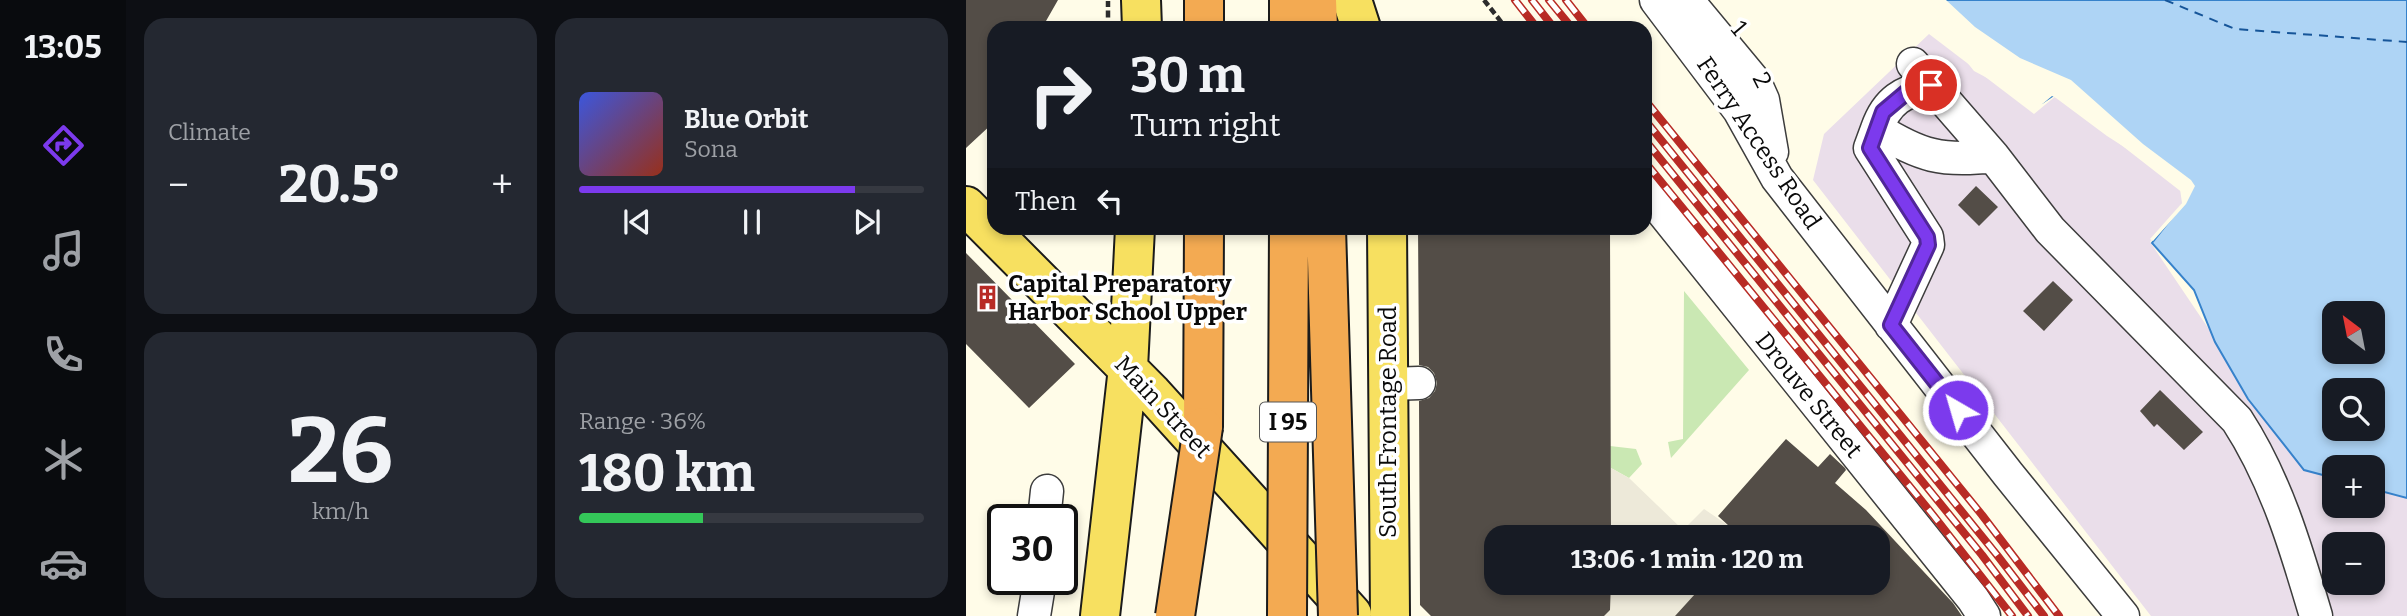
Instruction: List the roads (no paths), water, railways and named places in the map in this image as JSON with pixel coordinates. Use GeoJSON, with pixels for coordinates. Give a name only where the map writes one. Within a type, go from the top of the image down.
{"type":"FeatureCollection","features":[{"type":"Feature","properties":{"kind":"highway"},"geometry":{"type":"LineString","coordinates":[[1204,0],[1204,21]]}},
{"type":"Feature","properties":{"kind":"highway"},"geometry":{"type":"LineString","coordinates":[[1289,0],[1289,21]]}},
{"type":"Feature","properties":{"kind":"highway"},"geometry":{"type":"LineString","coordinates":[[1317,0],[1318,21]]}},
{"type":"Feature","properties":{"kind":"highway"},"geometry":{"type":"LineString","coordinates":[[1202,616],[1203,235]]}},
{"type":"Feature","properties":{"kind":"highway","name":"I 95"},"geometry":{"type":"LineString","coordinates":[[1287,616],[1289,235]]}},
{"type":"Feature","properties":{"kind":"highway"},"geometry":{"type":"LineString","coordinates":[[1326,235],[1338,616]]}},
{"type":"Feature","properties":{"kind":"highway"},"geometry":{"type":"LineString","coordinates":[[1175,616],[1203,427]]}},
{"type":"Feature","properties":{"kind":"main road"},"geometry":{"type":"LineString","coordinates":[[1141,0],[1142,21]]}},
{"type":"Feature","properties":{"kind":"main road"},"geometry":{"type":"LineString","coordinates":[[1352,0],[1360,21]]}},
{"type":"Feature","properties":{"kind":"main road","name":"Main Street"},"geometry":{"type":"LineString","coordinates":[[966,206],[987,227]]}},
{"type":"Feature","properties":{"kind":"main road","name":"Main Street"},"geometry":{"type":"LineString","coordinates":[[995,235],[1128,368],[1353,616]]}},
{"type":"Feature","properties":{"kind":"main road"},"geometry":{"type":"LineString","coordinates":[[1100,616],[1128,368],[1135,235]]}},
{"type":"Feature","properties":{"kind":"main road","name":"South Frontage Road"},"geometry":{"type":"LineString","coordinates":[[1388,235],[1404,384],[1390,616]]}},
{"type":"Feature","properties":{"kind":"street","name":"Ferry Access Road"},"geometry":{"type":"LineString","coordinates":[[1656,0],[1739,110],[1777,178],[2008,474],[2123,616]]}},
{"type":"Feature","properties":{"kind":"street"},"geometry":{"type":"LineString","coordinates":[[1673,0],[1746,90],[1777,178]]}},
{"type":"Feature","properties":{"kind":"street"},"geometry":{"type":"LineString","coordinates":[[1687,0],[1755,82],[1763,100],[1777,178]]}},
{"type":"Feature","properties":{"kind":"street","name":"2"},"geometry":{"type":"LineString","coordinates":[[1702,0],[1764,79],[1770,94],[1777,178]]}},
{"type":"Feature","properties":{"kind":"street","name":"1"},"geometry":{"type":"LineString","coordinates":[[1715,0],[1765,60],[1781,90],[1777,178]]}},
{"type":"Feature","properties":{"kind":"street"},"geometry":{"type":"LineString","coordinates":[[1891,325],[1928,245],[1927,237],[1870,148],[1883,112],[1922,75],[1993,156],[2050,230],[2237,420],[2252,443],[2291,531],[2316,616]]}},
{"type":"Feature","properties":{"kind":"street"},"geometry":{"type":"LineString","coordinates":[[1877,129],[1903,145],[1931,155],[1961,160],[1993,156]]}},
{"type":"Feature","properties":{"kind":"street","name":"Drouve Street"},"geometry":{"type":"LineString","coordinates":[[1652,199],[1979,608]]}},
{"type":"Feature","properties":{"kind":"street"},"geometry":{"type":"LineString","coordinates":[[1034,616],[1037,595]]}},
{"type":"Feature","properties":{"kind":"water"},"geometry":{"type":"Polygon","coordinates":[[[1935,0],[2407,0],[2407,498],[2385,492],[2385,455],[2322,455],[2322,475],[2304,470],[2248,399],[2215,342],[2194,290],[2152,243],[2186,200],[2182,180],[2057,93],[2042,103],[1935,0]]]}},
{"type":"Feature","properties":{"kind":"railway"},"geometry":{"type":"LineString","coordinates":[[1515,0],[1532,21]]}},
{"type":"Feature","properties":{"kind":"railway"},"geometry":{"type":"LineString","coordinates":[[1532,0],[1548,21]]}},
{"type":"Feature","properties":{"kind":"railway"},"geometry":{"type":"LineString","coordinates":[[1549,0],[1566,21]]}},
{"type":"Feature","properties":{"kind":"railway"},"geometry":{"type":"LineString","coordinates":[[1566,0],[1582,21]]}},
{"type":"Feature","properties":{"kind":"railway"},"geometry":{"type":"LineString","coordinates":[[1652,109],[1982,515],[2059,616]]}},
{"type":"Feature","properties":{"kind":"railway"},"geometry":{"type":"LineString","coordinates":[[1652,129],[2044,616]]}},
{"type":"Feature","properties":{"kind":"railway"},"geometry":{"type":"LineString","coordinates":[[1652,149],[1982,555],[2028,616]]}},
{"type":"Feature","properties":{"kind":"railway"},"geometry":{"type":"LineString","coordinates":[[1652,171],[2012,616]]}},
{"type":"Feature","properties":{"kind":"place","name":"Capital Preparatory Harbor School Upper"},"geometry":{"type":"Point","coordinates":[988,298]}}]}
